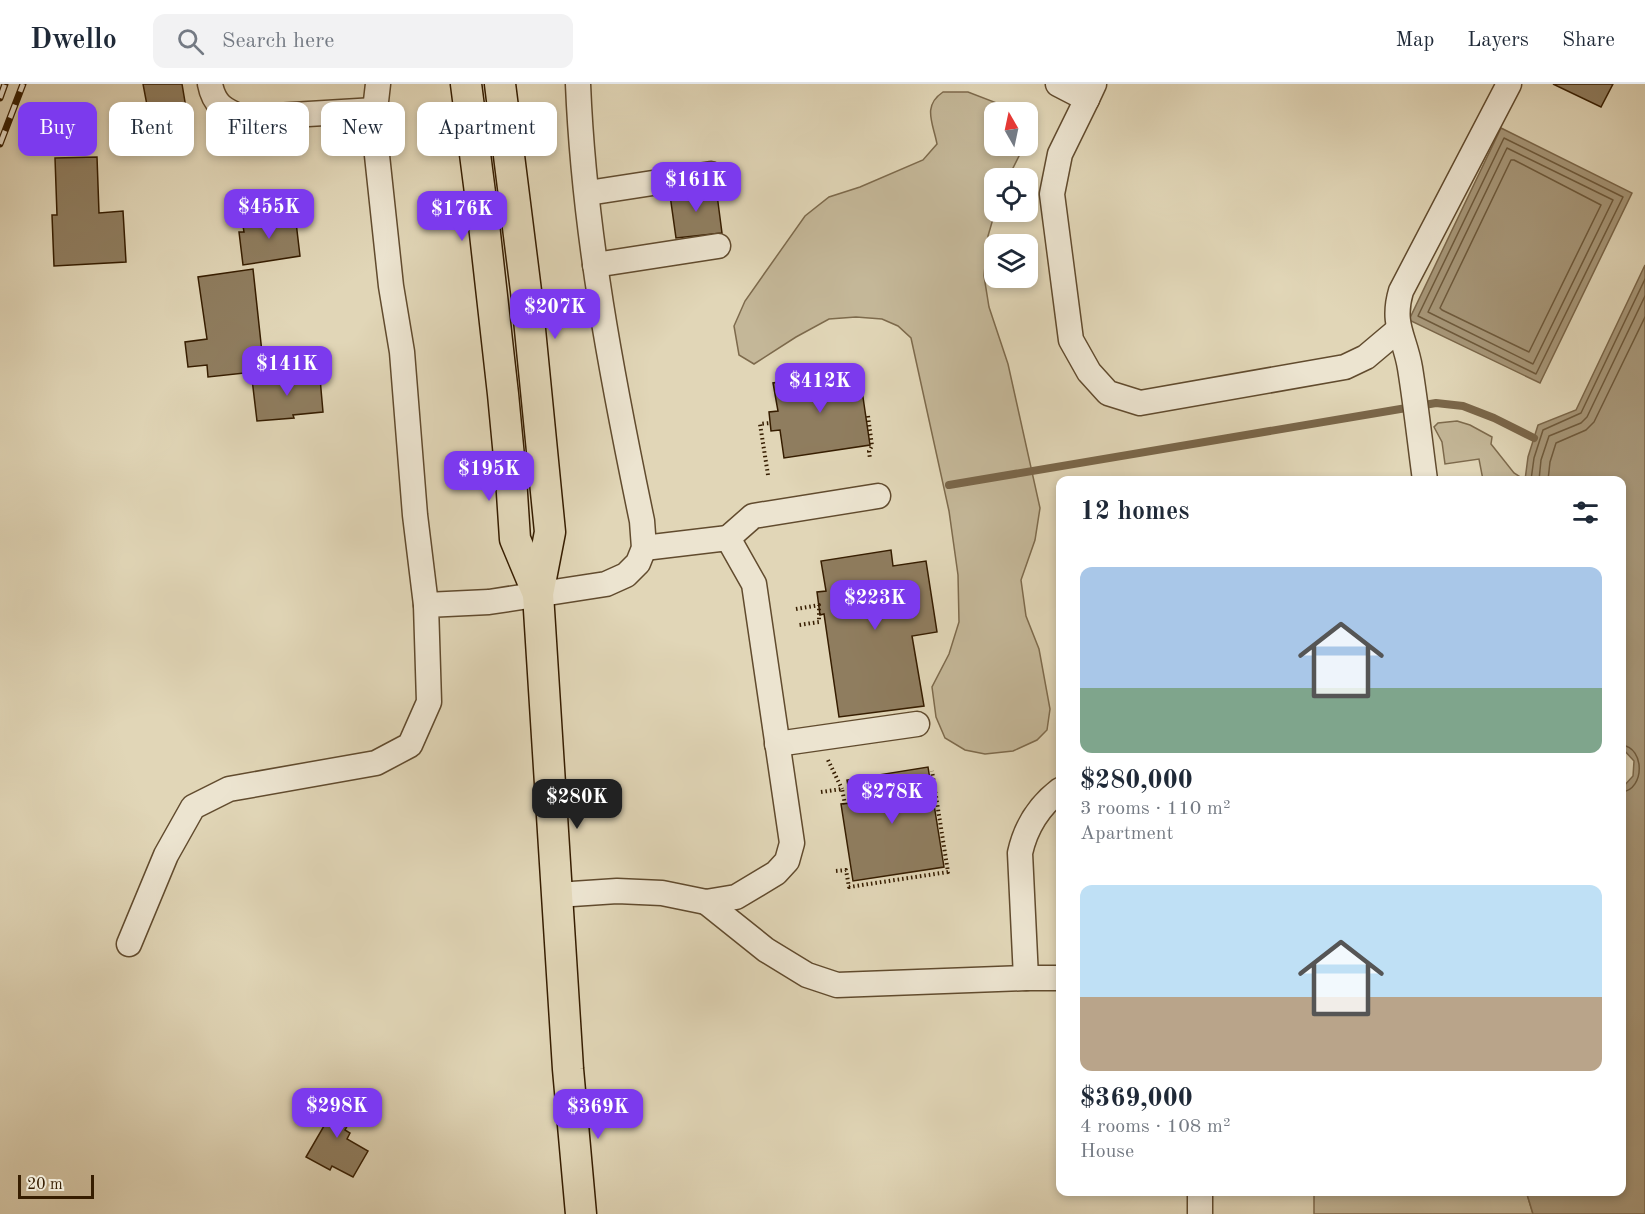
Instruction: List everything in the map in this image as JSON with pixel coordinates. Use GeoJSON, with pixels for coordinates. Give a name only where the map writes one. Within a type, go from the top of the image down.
{"type":"FeatureCollection","features":[{"type":"Feature","properties":{"kind":"main road"},"geometry":{"type":"LineString","coordinates":[[466,84],[502,382],[515,539],[538,594]]}},
{"type":"Feature","properties":{"kind":"main road"},"geometry":{"type":"LineString","coordinates":[[500,84],[527,299],[550,532],[538,594],[568,1069],[581,1214]]}},
{"type":"Feature","properties":{"kind":"lane"},"geometry":{"type":"LineString","coordinates":[[210,84],[212,93],[223,110],[243,118],[321,113]]}},
{"type":"Feature","properties":{"kind":"lane"},"geometry":{"type":"LineString","coordinates":[[376,102],[378,84]]}},
{"type":"Feature","properties":{"kind":"lane"},"geometry":{"type":"LineString","coordinates":[[426,605],[489,602],[606,584],[626,575],[638,563],[644,548],[642,521],[606,339],[595,265],[578,84]]}},
{"type":"Feature","properties":{"kind":"lane"},"geometry":{"type":"LineString","coordinates":[[1058,84],[1091,92],[1060,154],[1052,194],[1071,340],[1089,372],[1108,393],[1140,403],[1345,367],[1366,357],[1398,330]]}},
{"type":"Feature","properties":{"kind":"lane"},"geometry":{"type":"LineString","coordinates":[[1424,476],[1410,365],[1398,330],[1397,304],[1401,291],[1509,84]]}},
{"type":"Feature","properties":{"kind":"lane"},"geometry":{"type":"LineString","coordinates":[[129,944],[166,855],[193,807],[229,789],[375,763],[410,745],[429,702],[426,605],[415,515],[402,352],[391,286],[377,156]]}},
{"type":"Feature","properties":{"kind":"lane"},"geometry":{"type":"LineString","coordinates":[[588,193],[711,174]]}},
{"type":"Feature","properties":{"kind":"lane"},"geometry":{"type":"LineString","coordinates":[[595,265],[718,246]]}},
{"type":"Feature","properties":{"kind":"lane"},"geometry":{"type":"LineString","coordinates":[[644,548],[728,538],[753,516],[878,496]]}},
{"type":"Feature","properties":{"kind":"lane"},"geometry":{"type":"LineString","coordinates":[[557,895],[617,891],[662,893],[706,902],[736,897],[767,879],[787,861],[792,843],[754,584],[728,538]]}},
{"type":"Feature","properties":{"kind":"lane"},"geometry":{"type":"LineString","coordinates":[[777,744],[917,724]]}},
{"type":"Feature","properties":{"kind":"lane"},"geometry":{"type":"LineString","coordinates":[[1026,978],[1020,853],[1023,839],[1033,818],[1056,793]]}},
{"type":"Feature","properties":{"kind":"lane"},"geometry":{"type":"LineString","coordinates":[[706,902],[766,950],[807,975],[837,985],[1056,978]]}},
{"type":"Feature","properties":{"kind":"lane"},"geometry":{"type":"LineString","coordinates":[[1200,1196],[1200,1214]]}},
{"type":"Feature","properties":{"kind":"path"},"geometry":{"type":"LineString","coordinates":[[868,416],[872,446],[868,451],[870,459]]}},
{"type":"Feature","properties":{"kind":"path"},"geometry":{"type":"LineString","coordinates":[[768,475],[760,424],[770,423]]}},
{"type":"Feature","properties":{"kind":"path"},"geometry":{"type":"LineString","coordinates":[[795,610],[819,605],[819,622],[799,625]]}},
{"type":"Feature","properties":{"kind":"path"},"geometry":{"type":"LineString","coordinates":[[823,752],[842,789],[845,804]]}},
{"type":"Feature","properties":{"kind":"path"},"geometry":{"type":"LineString","coordinates":[[836,871],[846,870],[849,887],[948,872],[932,771]]}},
{"type":"Feature","properties":{"kind":"path"},"geometry":{"type":"LineString","coordinates":[[821,792],[842,789]]}},
{"type":"Feature","properties":{"kind":"shaded area"},"geometry":{"type":"Polygon","coordinates":[[[943,92],[968,92],[994,102],[984,102],[984,156],[1019,156],[1013,168],[984,168],[984,222],[992,222],[989,234],[984,234],[984,288],[986,288],[989,307],[1008,364],[1040,508],[1035,540],[1021,580],[1026,616],[1039,649],[1050,709],[1047,730],[1037,740],[1013,751],[985,754],[965,750],[945,738],[936,717],[932,687],[949,654],[959,622],[958,575],[949,511],[911,338],[898,326],[882,319],[856,317],[829,319],[754,364],[739,355],[734,326],[745,301],[805,216],[829,197],[860,187],[923,160],[937,144],[931,109],[937,97],[943,92]]]}},
{"type":"Feature","properties":{"kind":"shaded area"},"geometry":{"type":"Polygon","coordinates":[[[1457,421],[1492,437],[1491,444],[1519,476],[1482,476],[1479,459],[1445,464],[1442,442],[1434,427],[1438,423],[1457,421]]]}},
{"type":"Feature","properties":{"kind":"shaded area"},"geometry":{"type":"Polygon","coordinates":[[[1314,1196],[1528,1196],[1533,1214],[1314,1214],[1314,1196]]]}},
{"type":"Feature","properties":{"kind":"water"},"geometry":{"type":"Polygon","coordinates":[[[1501,128],[1632,193],[1540,383],[1409,320],[1501,128]]]}},
{"type":"Feature","properties":{"kind":"water"},"geometry":{"type":"Polygon","coordinates":[[[1645,265],[1645,1214],[1533,1214],[1528,1196],[1626,1196],[1626,784],[1633,776],[1634,761],[1626,752],[1626,476],[1526,476],[1528,457],[1538,425],[1576,410],[1645,265]]]}},
{"type":"Feature","properties":{"kind":"building"},"geometry":{"type":"Polygon","coordinates":[[[143,84],[182,84],[185,102],[146,102],[143,84]]]}},
{"type":"Feature","properties":{"kind":"building"},"geometry":{"type":"Polygon","coordinates":[[[1553,84],[1613,84],[1601,107],[1553,84]]]}},
{"type":"Feature","properties":{"kind":"building"},"geometry":{"type":"Polygon","coordinates":[[[97,157],[99,213],[123,211],[126,262],[54,266],[52,215],[57,215],[55,158],[97,157]]]}},
{"type":"Feature","properties":{"kind":"building"},"geometry":{"type":"Polygon","coordinates":[[[716,187],[722,233],[676,238],[670,195],[716,187]]]}},
{"type":"Feature","properties":{"kind":"building"},"geometry":{"type":"Polygon","coordinates":[[[280,214],[281,224],[296,222],[300,256],[243,265],[239,232],[244,232],[243,226],[252,225],[251,217],[280,214]]]}},
{"type":"Feature","properties":{"kind":"building"},"geometry":{"type":"Polygon","coordinates":[[[253,269],[264,371],[208,377],[207,365],[188,367],[185,342],[207,339],[198,277],[253,269]]]}},
{"type":"Feature","properties":{"kind":"building"},"geometry":{"type":"Polygon","coordinates":[[[859,370],[870,445],[784,458],[780,430],[771,431],[769,412],[778,411],[773,383],[859,370]]]}},
{"type":"Feature","properties":{"kind":"building"},"geometry":{"type":"Polygon","coordinates":[[[311,373],[312,379],[320,378],[323,412],[293,415],[294,418],[257,421],[252,379],[311,373]]]}},
{"type":"Feature","properties":{"kind":"building"},"geometry":{"type":"Polygon","coordinates":[[[891,550],[893,566],[926,561],[937,632],[912,636],[924,706],[839,717],[824,614],[820,615],[817,592],[826,591],[821,561],[891,550]]]}},
{"type":"Feature","properties":{"kind":"building"},"geometry":{"type":"Polygon","coordinates":[[[928,767],[944,867],[853,881],[841,804],[851,803],[847,780],[928,767]]]}},
{"type":"Feature","properties":{"kind":"building"},"geometry":{"type":"Polygon","coordinates":[[[334,1094],[358,1107],[345,1130],[350,1133],[347,1139],[368,1151],[353,1177],[332,1166],[330,1170],[306,1157],[324,1126],[318,1122],[334,1094]]]}},
{"type":"Feature","properties":{"kind":"waterway"},"geometry":{"type":"LineString","coordinates":[[949,485],[1436,403],[1463,406],[1534,438]]}},
{"type":"Feature","properties":{"kind":"railway"},"geometry":{"type":"LineString","coordinates":[[0,98],[5,84]]}},
{"type":"Feature","properties":{"kind":"railway"},"geometry":{"type":"LineString","coordinates":[[0,144],[23,84]]}}]}
